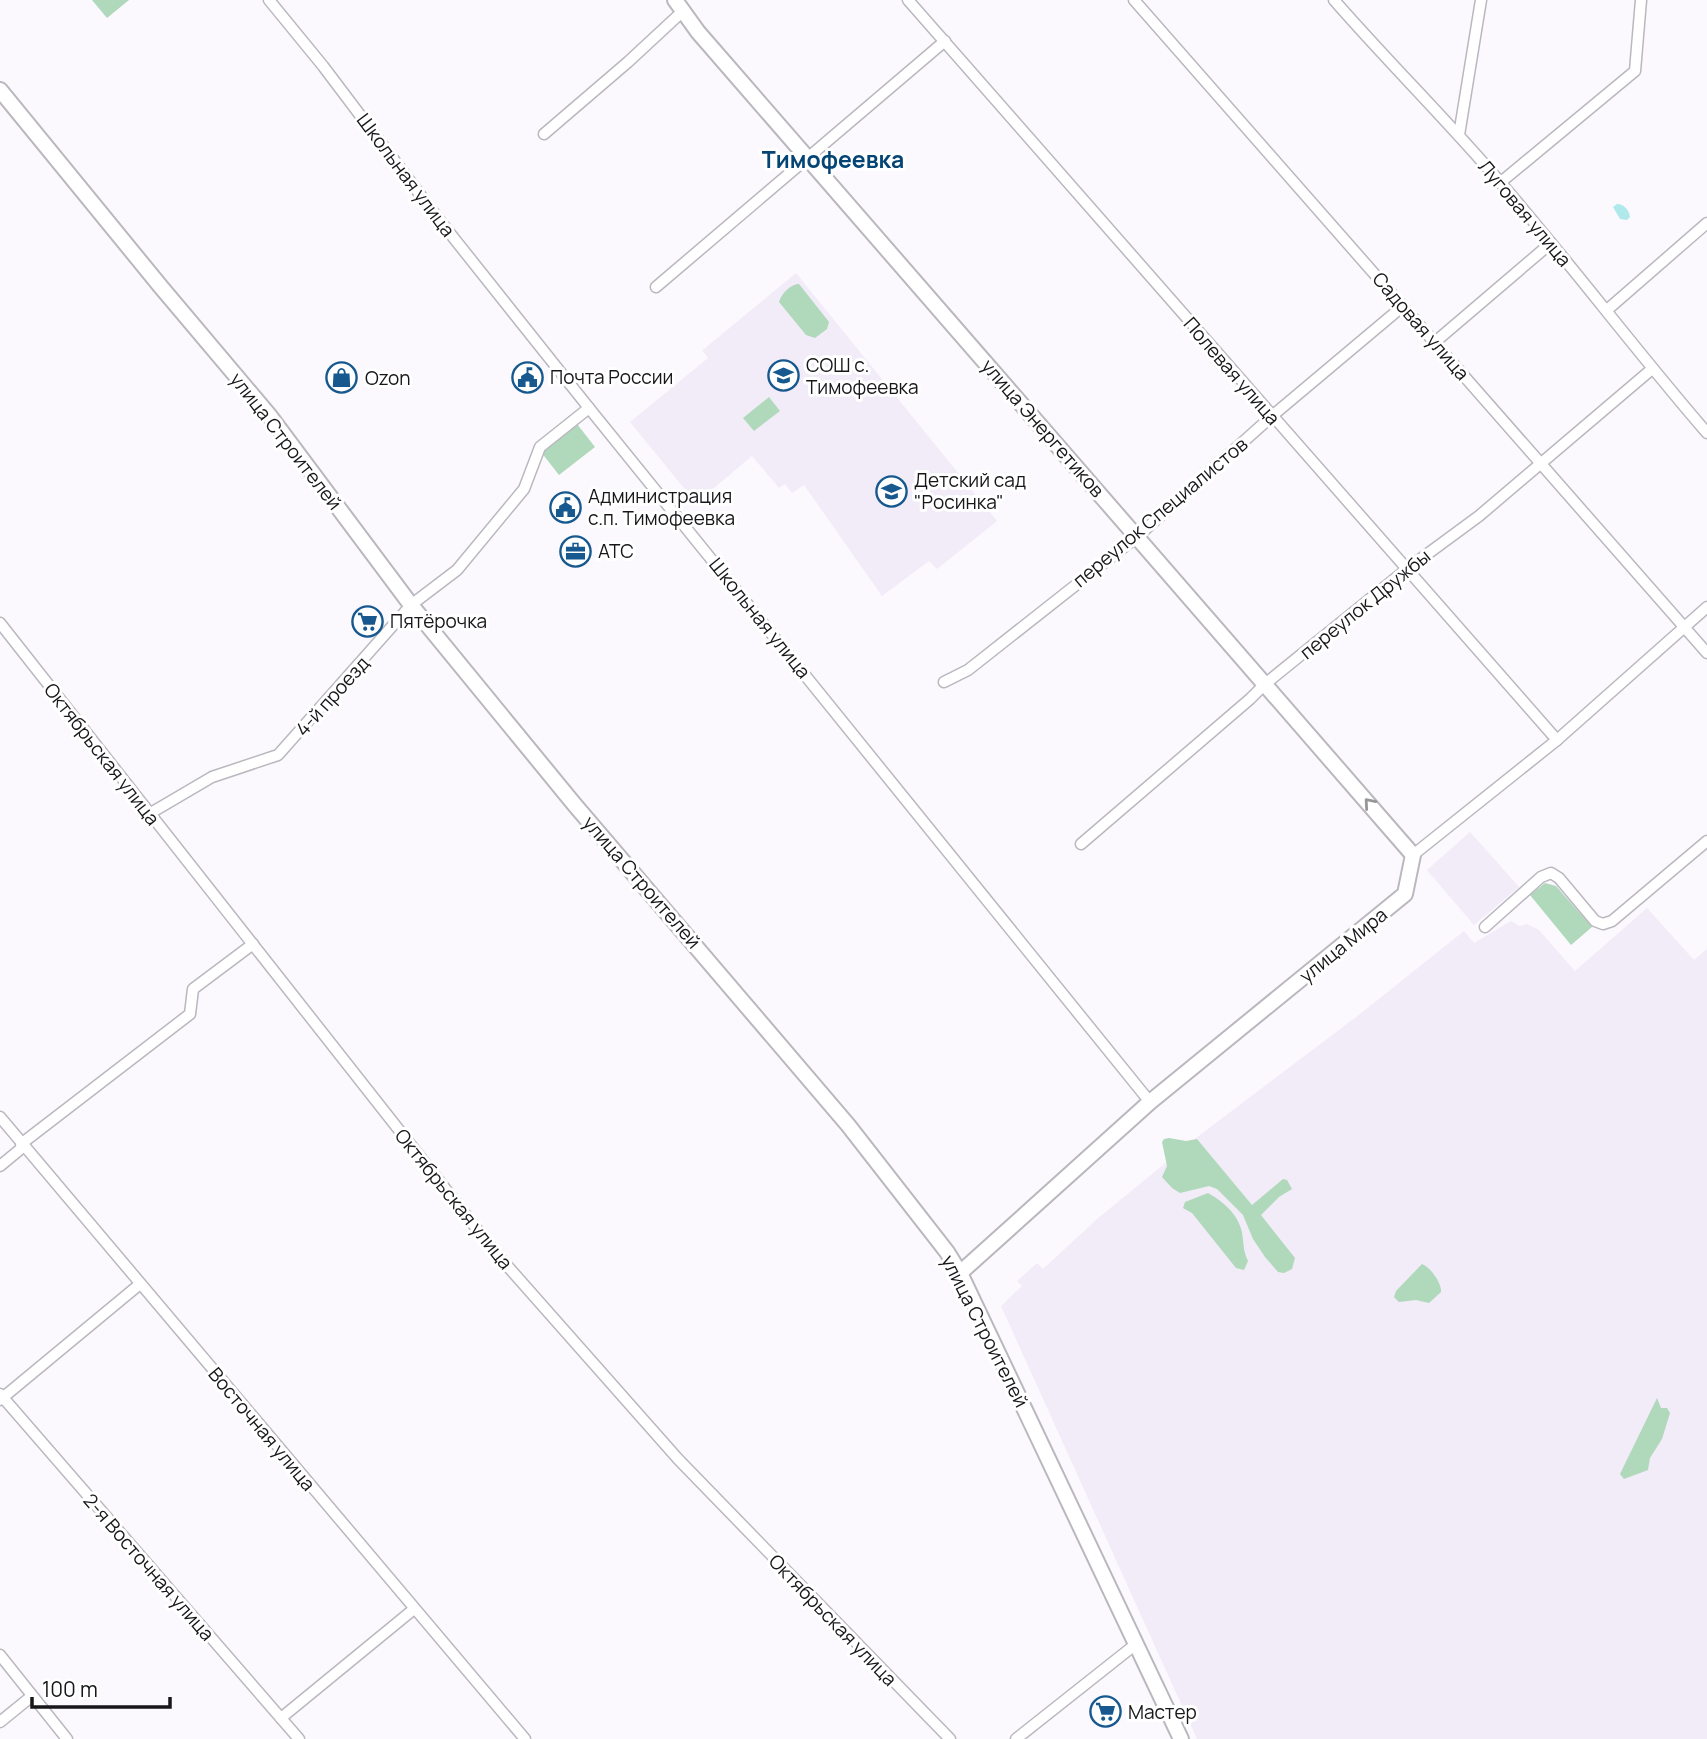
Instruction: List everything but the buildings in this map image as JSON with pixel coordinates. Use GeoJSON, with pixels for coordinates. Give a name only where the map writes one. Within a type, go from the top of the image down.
{"type":"FeatureCollection","features":[{"type":"Feature","properties":{"kind":"main road","name":"улица Энергетиков"},"geometry":{"type":"LineString","coordinates":[[679,5],[698,32],[1413,855]]}},
{"type":"Feature","properties":{"kind":"main road","name":"улица Строителей"},"geometry":{"type":"LineString","coordinates":[[0,90],[269,415],[411,605],[574,804],[848,1125],[947,1252],[960,1273],[1181,1739]]}},
{"type":"Feature","properties":{"kind":"main road","name":"улица Мира"},"geometry":{"type":"LineString","coordinates":[[960,1273],[1150,1102],[1405,894],[1413,855]]}},
{"type":"Feature","properties":{"kind":"street","name":"Школьная улица"},"geometry":{"type":"LineString","coordinates":[[269,0],[589,408],[1150,1102]]}},
{"type":"Feature","properties":{"kind":"street","name":"Полевая улица"},"geometry":{"type":"LineString","coordinates":[[908,0],[1557,740]]}},
{"type":"Feature","properties":{"kind":"street","name":"Садовая улица"},"geometry":{"type":"LineString","coordinates":[[1134,0],[1707,653]]}},
{"type":"Feature","properties":{"kind":"street","name":"Луговая улица"},"geometry":{"type":"LineString","coordinates":[[1334,0],[1501,183],[1707,433]]}},
{"type":"Feature","properties":{"kind":"street"},"geometry":{"type":"LineString","coordinates":[[1459,135],[1480,0]]}},
{"type":"Feature","properties":{"kind":"street"},"geometry":{"type":"LineString","coordinates":[[1501,183],[1635,71],[1642,0]]}},
{"type":"Feature","properties":{"kind":"street"},"geometry":{"type":"LineString","coordinates":[[544,134],[628,62],[679,5]]}},
{"type":"Feature","properties":{"kind":"street"},"geometry":{"type":"LineString","coordinates":[[656,287],[945,41]]}},
{"type":"Feature","properties":{"kind":"street"},"geometry":{"type":"LineString","coordinates":[[1607,310],[1707,223]]}},
{"type":"Feature","properties":{"kind":"street"},"geometry":{"type":"LineString","coordinates":[[1435,342],[1551,243]]}},
{"type":"Feature","properties":{"kind":"street","name":"переулок Специалистов"},"geometry":{"type":"LineString","coordinates":[[944,682],[968,670],[1138,536],[1272,416],[1403,306]]}},
{"type":"Feature","properties":{"kind":"street","name":"переулок Дружбы"},"geometry":{"type":"LineString","coordinates":[[1082,845],[1265,684],[1407,569],[1479,516],[1652,369]]}},
{"type":"Feature","properties":{"kind":"street","name":"4-й проезд"},"geometry":{"type":"LineString","coordinates":[[149,814],[212,777],[278,755],[411,605],[457,570],[524,489],[540,447],[589,408]]}},
{"type":"Feature","properties":{"kind":"street"},"geometry":{"type":"LineString","coordinates":[[1413,855],[1557,740],[1707,607]]}},
{"type":"Feature","properties":{"kind":"street","name":"Октябрьская улица"},"geometry":{"type":"LineString","coordinates":[[0,623],[495,1252],[678,1459],[950,1739]]}},
{"type":"Feature","properties":{"kind":"street"},"geometry":{"type":"LineString","coordinates":[[1485,927],[1541,877],[1551,873],[1559,878],[1595,921],[1603,924],[1612,921],[1707,841]]}},
{"type":"Feature","properties":{"kind":"street"},"geometry":{"type":"LineString","coordinates":[[0,1166],[22,1145],[190,1014],[193,989],[253,944]]}},
{"type":"Feature","properties":{"kind":"street","name":"Восточная улица"},"geometry":{"type":"LineString","coordinates":[[0,1117],[525,1739]]}},
{"type":"Feature","properties":{"kind":"street"},"geometry":{"type":"LineString","coordinates":[[1,1397],[140,1284]]}},
{"type":"Feature","properties":{"kind":"street","name":"2-я Восточная улица"},"geometry":{"type":"LineString","coordinates":[[1,1397],[299,1739]]}},
{"type":"Feature","properties":{"kind":"street"},"geometry":{"type":"LineString","coordinates":[[281,1718],[414,1609]]}},
{"type":"Feature","properties":{"kind":"street"},"geometry":{"type":"LineString","coordinates":[[1016,1739],[1136,1644]]}},
{"type":"Feature","properties":{"kind":"street"},"geometry":{"type":"LineString","coordinates":[[0,1655],[67,1739]]}},
{"type":"Feature","properties":{"kind":"street"},"geometry":{"type":"LineString","coordinates":[[0,1722],[32,1696]]}},
{"type":"Feature","properties":{"kind":"shaded area","name":"СОШ с. Тимофеевка"},"geometry":{"type":"Polygon","coordinates":[[[796,273],[997,521],[937,569],[929,561],[882,596],[804,485],[792,493],[785,484],[779,488],[752,456],[696,503],[630,422],[708,358],[702,350],[796,273]]]}},
{"type":"Feature","properties":{"kind":"shaded area"},"geometry":{"type":"Polygon","coordinates":[[[1470,832],[1519,887],[1474,925],[1427,870],[1470,832]]]}},
{"type":"Feature","properties":{"kind":"shaded area"},"geometry":{"type":"Polygon","coordinates":[[[1647,908],[1694,960],[1707,949],[1707,1739],[1197,1739],[1001,1306],[1022,1286],[1017,1281],[1037,1263],[1043,1269],[1097,1219],[1196,1138],[1360,1014],[1464,931],[1474,943],[1511,921],[1520,926],[1527,924],[1539,930],[1575,971],[1647,908]]]}},
{"type":"Feature","properties":{"kind":"green space"},"geometry":{"type":"Polygon","coordinates":[[[92,0],[129,0],[107,18],[92,0]]]}},
{"type":"Feature","properties":{"kind":"green space"},"geometry":{"type":"Polygon","coordinates":[[[799,284],[829,322],[827,329],[815,338],[806,335],[779,302],[787,290],[799,284]]]}},
{"type":"Feature","properties":{"kind":"green space"},"geometry":{"type":"Polygon","coordinates":[[[769,397],[780,411],[754,431],[743,418],[769,397]]]}},
{"type":"Feature","properties":{"kind":"green space"},"geometry":{"type":"Polygon","coordinates":[[[577,424],[595,447],[559,475],[541,452],[577,424]]]}},
{"type":"Feature","properties":{"kind":"green space"},"geometry":{"type":"Polygon","coordinates":[[[1545,883],[1556,886],[1592,927],[1571,945],[1530,895],[1545,883]]]}},
{"type":"Feature","properties":{"kind":"green space"},"geometry":{"type":"Polygon","coordinates":[[[1169,1138],[1186,1141],[1197,1139],[1252,1205],[1283,1179],[1287,1180],[1292,1189],[1279,1197],[1261,1215],[1295,1258],[1292,1269],[1284,1273],[1278,1272],[1253,1239],[1243,1215],[1217,1189],[1209,1186],[1180,1193],[1172,1188],[1162,1177],[1167,1166],[1162,1142],[1169,1138]]]}},
{"type":"Feature","properties":{"kind":"green space"},"geometry":{"type":"Polygon","coordinates":[[[1208,1193],[1227,1206],[1240,1225],[1248,1261],[1244,1270],[1236,1268],[1192,1213],[1183,1208],[1185,1202],[1208,1193]]]}},
{"type":"Feature","properties":{"kind":"green space"},"geometry":{"type":"Polygon","coordinates":[[[1422,1264],[1435,1276],[1441,1292],[1429,1303],[1416,1300],[1399,1302],[1394,1297],[1396,1291],[1422,1264]]]}},
{"type":"Feature","properties":{"kind":"green space"},"geometry":{"type":"Polygon","coordinates":[[[1657,1398],[1661,1408],[1667,1408],[1670,1413],[1662,1439],[1650,1458],[1648,1470],[1624,1479],[1620,1474],[1657,1398]]]}},
{"type":"Feature","properties":{"kind":"water"},"geometry":{"type":"Polygon","coordinates":[[[1617,204],[1627,210],[1630,217],[1627,220],[1620,219],[1613,207],[1617,204]]]}},
{"type":"Feature","properties":{"kind":"place","name":"СОШ с. Тимофеевка"},"geometry":{"type":"Point","coordinates":[783,376]}},
{"type":"Feature","properties":{"kind":"place","name":"Почта России"},"geometry":{"type":"Point","coordinates":[527,377]}},
{"type":"Feature","properties":{"kind":"place","name":"Ozon"},"geometry":{"type":"Point","coordinates":[342,378]}},
{"type":"Feature","properties":{"kind":"place","name":"Детский сад \"Росинка\""},"geometry":{"type":"Point","coordinates":[891,491]}},
{"type":"Feature","properties":{"kind":"place","name":"Администрация с.п. Тимофеевка"},"geometry":{"type":"Point","coordinates":[565,507]}},
{"type":"Feature","properties":{"kind":"place","name":"АТС"},"geometry":{"type":"Point","coordinates":[575,551]}},
{"type":"Feature","properties":{"kind":"place","name":"Пятёрочка"},"geometry":{"type":"Point","coordinates":[367,621]}},
{"type":"Feature","properties":{"kind":"place","name":"Мастер"},"geometry":{"type":"Point","coordinates":[1105,1712]}},
{"type":"Feature","properties":{"kind":"district","name":"Тимофеевка"},"geometry":{"type":"Point","coordinates":[833,159]}}]}
